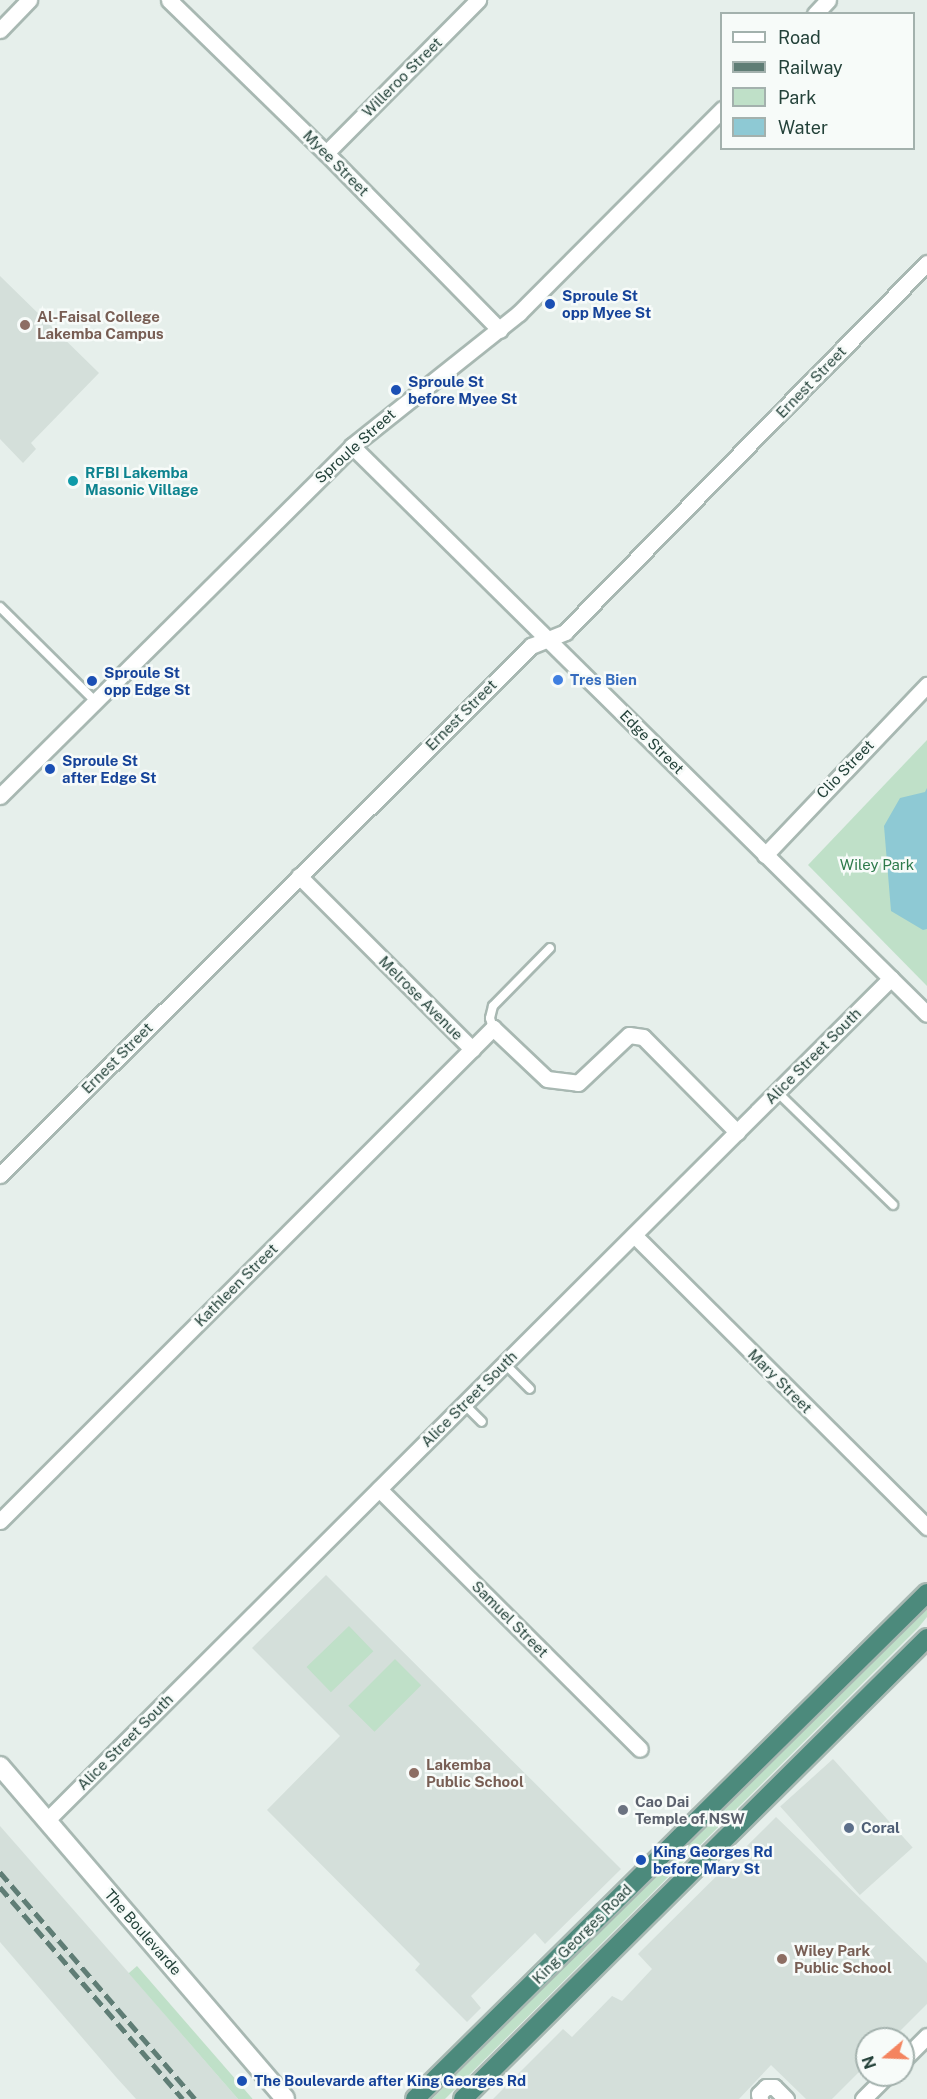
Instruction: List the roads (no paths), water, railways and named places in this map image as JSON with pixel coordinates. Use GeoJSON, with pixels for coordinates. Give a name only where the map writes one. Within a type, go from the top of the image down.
{"type":"FeatureCollection","features":[{"type":"Feature","properties":{"kind":"highway","name":"King Georges Road"},"geometry":{"type":"LineString","coordinates":[[415,2099],[927,1593]]}},
{"type":"Feature","properties":{"kind":"highway"},"geometry":{"type":"LineString","coordinates":[[462,2099],[927,1638]]}},
{"type":"Feature","properties":{"kind":"street"},"geometry":{"type":"LineString","coordinates":[[0,30],[29,0]]}},
{"type":"Feature","properties":{"kind":"street","name":"Myee Street"},"geometry":{"type":"LineString","coordinates":[[169,0],[326,153],[500,330]]}},
{"type":"Feature","properties":{"kind":"street","name":"Willeroo Street"},"geometry":{"type":"LineString","coordinates":[[326,153],[478,0]]}},
{"type":"Feature","properties":{"kind":"street"},"geometry":{"type":"LineString","coordinates":[[817,12],[828,0]]}},
{"type":"Feature","properties":{"kind":"street","name":"Sproule Street"},"geometry":{"type":"LineString","coordinates":[[0,796],[352,446],[500,330],[540,293],[720,111]]}},
{"type":"Feature","properties":{"kind":"street","name":"Ernest Street"},"geometry":{"type":"LineString","coordinates":[[0,1175],[531,646],[565,632],[927,263]]}},
{"type":"Feature","properties":{"kind":"street","name":"Edge Street"},"geometry":{"type":"LineString","coordinates":[[352,446],[927,1014]]}},
{"type":"Feature","properties":{"kind":"street","name":"Clio Street"},"geometry":{"type":"LineString","coordinates":[[765,855],[927,685]]}},
{"type":"Feature","properties":{"kind":"street","name":"Melrose Avenue"},"geometry":{"type":"LineString","coordinates":[[299,876],[472,1049],[494,1028]]}},
{"type":"Feature","properties":{"kind":"street","name":"Alice Street South"},"geometry":{"type":"LineString","coordinates":[[47,1820],[891,978]]}},
{"type":"Feature","properties":{"kind":"street"},"geometry":{"type":"LineString","coordinates":[[494,1028],[547,1079],[578,1083],[629,1035],[643,1037],[737,1131]]}},
{"type":"Feature","properties":{"kind":"street","name":"Kathleen Street"},"geometry":{"type":"LineString","coordinates":[[0,1521],[472,1049]]}},
{"type":"Feature","properties":{"kind":"street","name":"Mary Street"},"geometry":{"type":"LineString","coordinates":[[634,1234],[927,1527]]}},
{"type":"Feature","properties":{"kind":"street","name":"Samuel Street"},"geometry":{"type":"LineString","coordinates":[[379,1489],[640,1749]]}},
{"type":"Feature","properties":{"kind":"street","name":"The Boulevarde"},"geometry":{"type":"LineString","coordinates":[[0,1766],[285,2099]]}},
{"type":"Feature","properties":{"kind":"street"},"geometry":{"type":"LineString","coordinates":[[915,2048],[927,2036]]}},
{"type":"Feature","properties":{"kind":"street"},"geometry":{"type":"LineString","coordinates":[[760,2099],[759,2094],[766,2087],[774,2087],[786,2099]]}},
{"type":"Feature","properties":{"kind":"street"},"geometry":{"type":"LineString","coordinates":[[863,2099],[875,2087]]}},
{"type":"Feature","properties":{"kind":"lane"},"geometry":{"type":"LineString","coordinates":[[0,607],[95,701]]}},
{"type":"Feature","properties":{"kind":"lane"},"geometry":{"type":"LineString","coordinates":[[494,1028],[490,1018],[493,1006],[550,948]]}},
{"type":"Feature","properties":{"kind":"lane"},"geometry":{"type":"LineString","coordinates":[[777,1092],[893,1205]]}},
{"type":"Feature","properties":{"kind":"lane"},"geometry":{"type":"LineString","coordinates":[[504,1364],[530,1389]]}},
{"type":"Feature","properties":{"kind":"lane"},"geometry":{"type":"LineString","coordinates":[[464,1404],[482,1422]]}},
{"type":"Feature","properties":{"kind":"water"},"geometry":{"type":"Polygon","coordinates":[[[927,788],[927,929],[923,930],[891,911],[884,826],[900,798],[925,792],[927,788]]]}},
{"type":"Feature","properties":{"kind":"railway"},"geometry":{"type":"LineString","coordinates":[[0,1872],[195,2099]]}},
{"type":"Feature","properties":{"kind":"railway"},"geometry":{"type":"LineString","coordinates":[[0,1887],[183,2099]]}},
{"type":"Feature","properties":{"kind":"place","name":"Sproule St opp Myee St"},"geometry":{"type":"Point","coordinates":[550,304]}},
{"type":"Feature","properties":{"kind":"place","name":"Al-Faisal College Lakemba Campus"},"geometry":{"type":"Point","coordinates":[25,325]}},
{"type":"Feature","properties":{"kind":"place","name":"Sproule St before Myee St"},"geometry":{"type":"Point","coordinates":[396,390]}},
{"type":"Feature","properties":{"kind":"place","name":"RFBI Lakemba Masonic Village"},"geometry":{"type":"Point","coordinates":[73,481]}},
{"type":"Feature","properties":{"kind":"place","name":"Tres Bien"},"geometry":{"type":"Point","coordinates":[558,680]}},
{"type":"Feature","properties":{"kind":"place","name":"Sproule St opp Edge St"},"geometry":{"type":"Point","coordinates":[92,681]}},
{"type":"Feature","properties":{"kind":"place","name":"Sproule St after Edge St"},"geometry":{"type":"Point","coordinates":[50,769]}},
{"type":"Feature","properties":{"kind":"place","name":"Lakemba Public School"},"geometry":{"type":"Point","coordinates":[414,1773]}},
{"type":"Feature","properties":{"kind":"place","name":"Cao Dai Temple of NSW"},"geometry":{"type":"Point","coordinates":[623,1810]}},
{"type":"Feature","properties":{"kind":"place","name":"Coral"},"geometry":{"type":"Point","coordinates":[849,1828]}},
{"type":"Feature","properties":{"kind":"place","name":"King Georges Rd before Mary St"},"geometry":{"type":"Point","coordinates":[641,1860]}},
{"type":"Feature","properties":{"kind":"place","name":"Wiley Park Public School"},"geometry":{"type":"Point","coordinates":[782,1959]}},
{"type":"Feature","properties":{"kind":"place","name":"The Boulevarde after King Georges Rd"},"geometry":{"type":"Point","coordinates":[242,2081]}},
{"type":"Feature","properties":{"kind":"park label","name":"Wiley Park"},"geometry":{"type":"Point","coordinates":[877,865]}}]}
